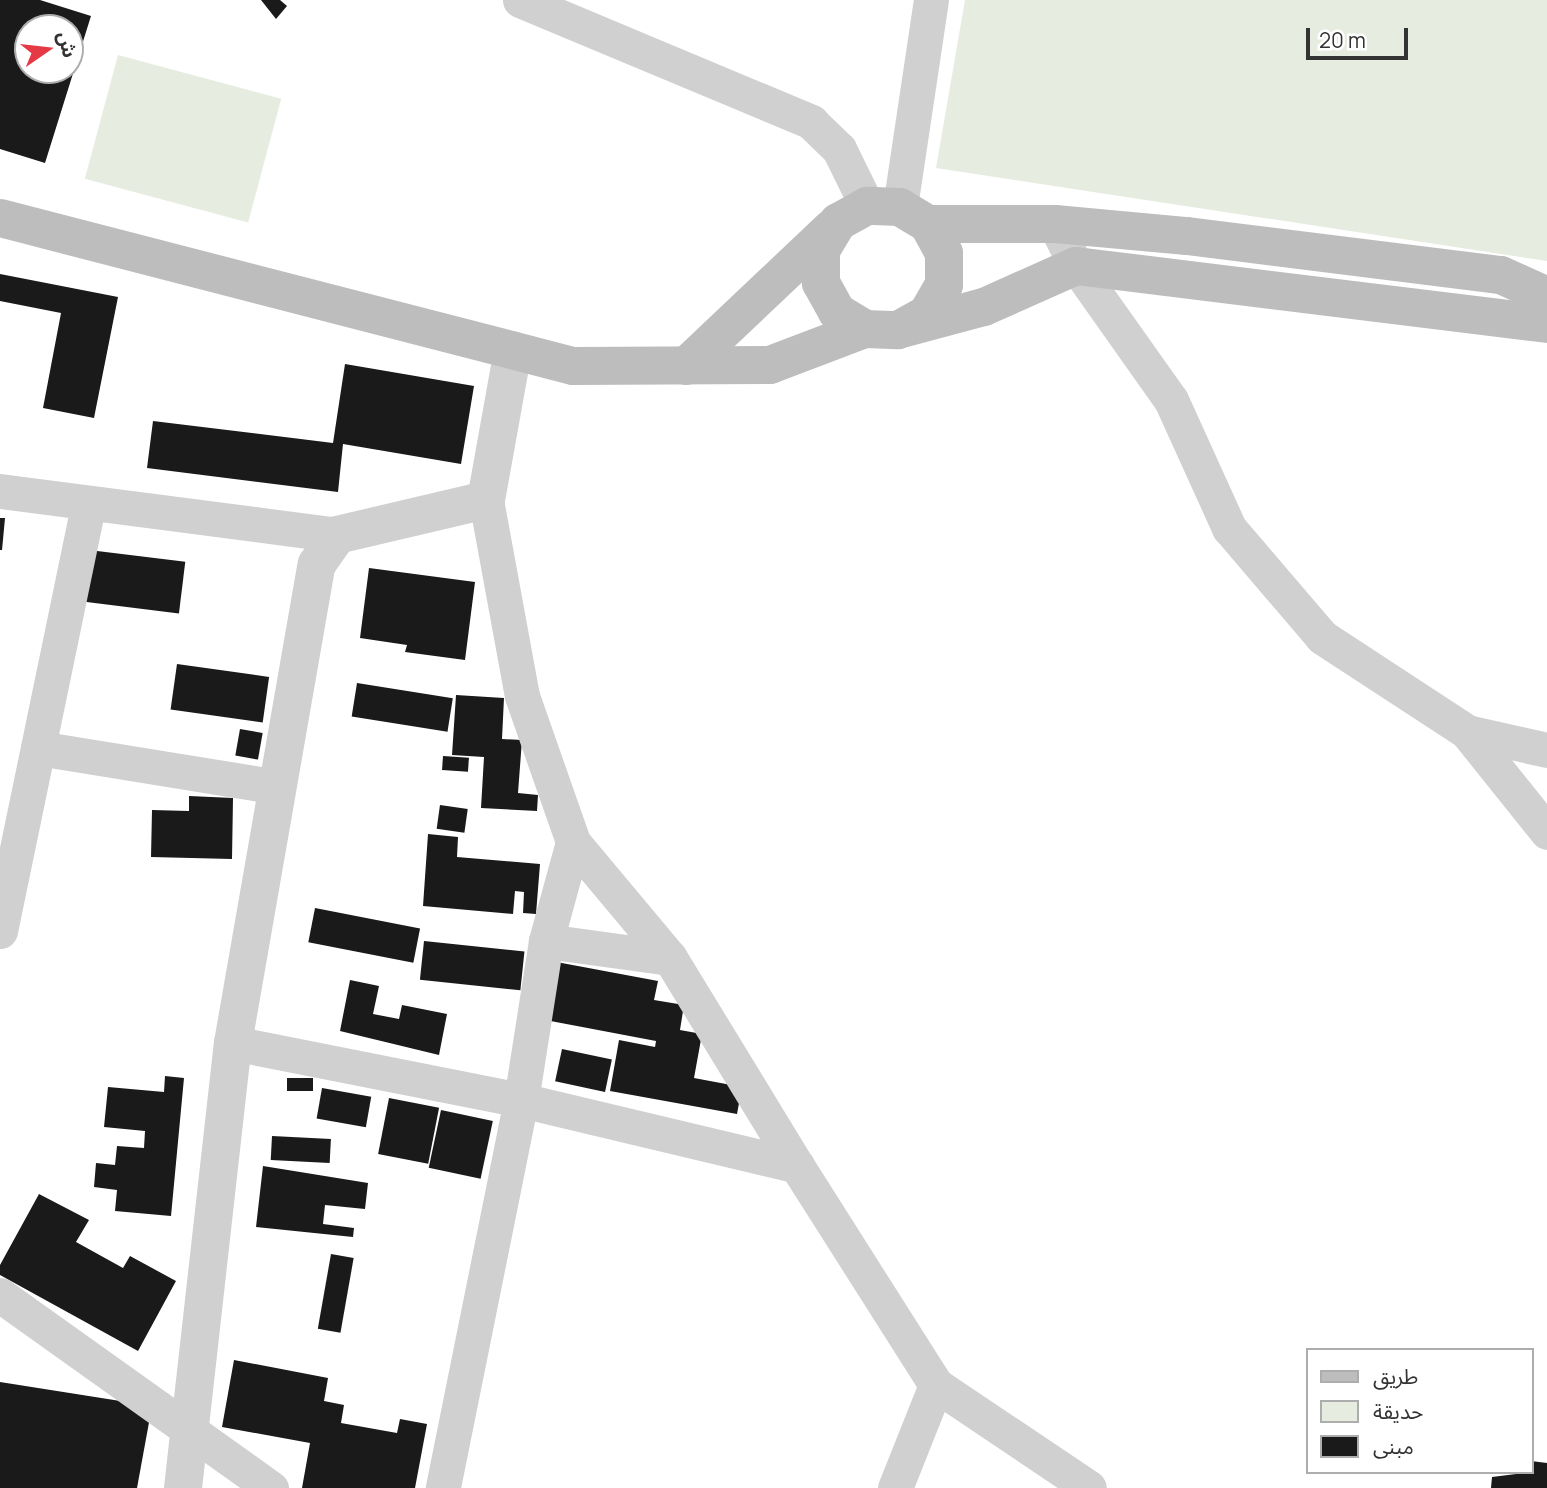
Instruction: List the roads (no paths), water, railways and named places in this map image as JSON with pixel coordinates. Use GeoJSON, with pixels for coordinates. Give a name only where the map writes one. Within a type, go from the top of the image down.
{"type":"FeatureCollection","features":[{"type":"Feature","properties":{"kind":"main road"},"geometry":{"type":"LineString","coordinates":[[0,218],[573,366],[686,366],[770,365],[927,314],[944,285],[944,253],[883,215]]}},
{"type":"Feature","properties":{"kind":"main road"},"geometry":{"type":"LineString","coordinates":[[686,366],[883,215]]}},
{"type":"Feature","properties":{"kind":"main road"},"geometry":{"type":"LineString","coordinates":[[1547,296],[1501,275],[1055,224],[883,215],[821,250],[821,283],[837,312],[881,330],[984,307],[1076,266],[1547,324]]}},
{"type":"Feature","properties":{"kind":"street"},"geometry":{"type":"LineString","coordinates":[[520,0],[811,122],[839,149],[883,215]]}},
{"type":"Feature","properties":{"kind":"street"},"geometry":{"type":"LineString","coordinates":[[883,215],[931,0]]}},
{"type":"Feature","properties":{"kind":"street"},"geometry":{"type":"LineString","coordinates":[[1055,224],[1076,266],[1171,400],[1229,528],[1322,637],[1467,732],[1547,832]]}},
{"type":"Feature","properties":{"kind":"street"},"geometry":{"type":"LineString","coordinates":[[513,350],[486,500],[522,696],[573,842],[670,958],[797,1166],[936,1385],[1089,1488]]}},
{"type":"Feature","properties":{"kind":"street"},"geometry":{"type":"LineString","coordinates":[[0,491],[88,506],[337,535],[486,500]]}},
{"type":"Feature","properties":{"kind":"street"},"geometry":{"type":"LineString","coordinates":[[0,932],[88,506]]}},
{"type":"Feature","properties":{"kind":"street"},"geometry":{"type":"LineString","coordinates":[[183,1488],[233,1043],[278,787],[307,597],[317,564],[337,535]]}},
{"type":"Feature","properties":{"kind":"street"},"geometry":{"type":"LineString","coordinates":[[1467,732],[1547,750]]}},
{"type":"Feature","properties":{"kind":"street"},"geometry":{"type":"LineString","coordinates":[[38,748],[278,787]]}},
{"type":"Feature","properties":{"kind":"street"},"geometry":{"type":"LineString","coordinates":[[443,1488],[521,1100],[546,941],[573,842]]}},
{"type":"Feature","properties":{"kind":"street"},"geometry":{"type":"LineString","coordinates":[[546,941],[670,958]]}},
{"type":"Feature","properties":{"kind":"street"},"geometry":{"type":"LineString","coordinates":[[233,1043],[521,1100],[797,1166]]}},
{"type":"Feature","properties":{"kind":"street"},"geometry":{"type":"LineString","coordinates":[[0,1295],[271,1488]]}},
{"type":"Feature","properties":{"kind":"street"},"geometry":{"type":"LineString","coordinates":[[895,1488],[936,1385]]}}]}
